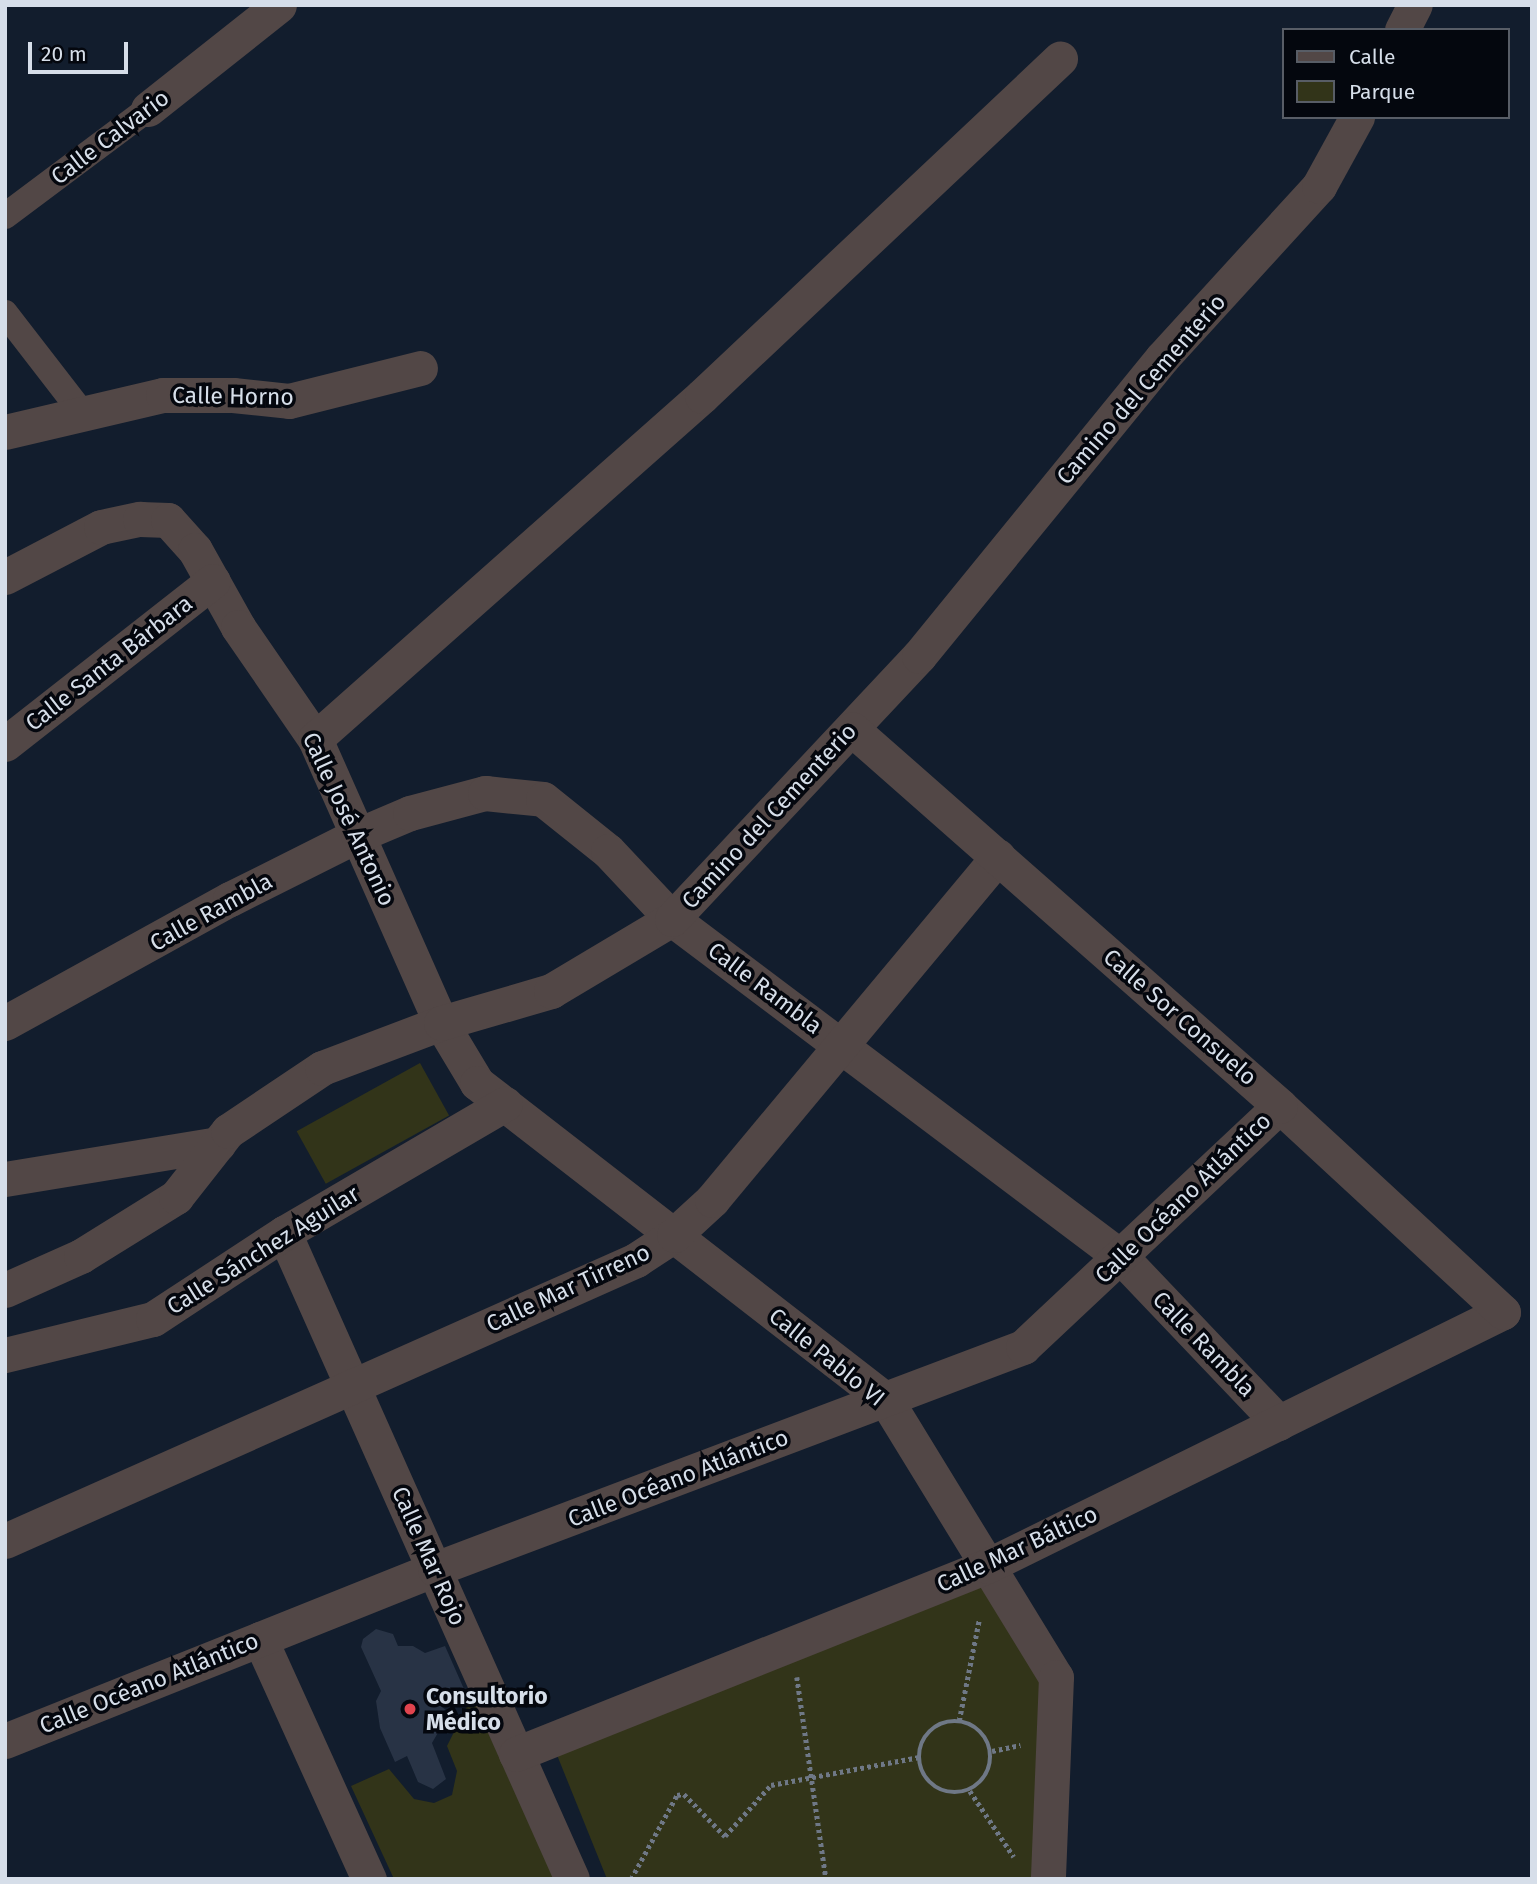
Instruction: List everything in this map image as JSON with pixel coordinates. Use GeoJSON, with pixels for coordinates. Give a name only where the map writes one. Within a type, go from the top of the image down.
{"type":"FeatureCollection","features":[{"type":"Feature","properties":{"kind":"street","name":"Calle Calvario"},"geometry":{"type":"LineString","coordinates":[[5,216],[148,109],[279,5]]}},
{"type":"Feature","properties":{"kind":"street"},"geometry":{"type":"LineString","coordinates":[[1403,28],[1415,5]]}},
{"type":"Feature","properties":{"kind":"street"},"geometry":{"type":"LineString","coordinates":[[315,739],[702,396],[1060,59]]}},
{"type":"Feature","properties":{"kind":"street","name":"Camino del Cementerio"},"geometry":{"type":"LineString","coordinates":[[5,1290],[81,1256],[176,1197],[228,1131],[322,1069],[441,1023],[551,991],[672,919],[919,656],[1162,358],[1319,186],[1356,119]]}},
{"type":"Feature","properties":{"kind":"street"},"geometry":{"type":"LineString","coordinates":[[5,313],[83,414]]}},
{"type":"Feature","properties":{"kind":"street","name":"Calle Horno"},"geometry":{"type":"LineString","coordinates":[[5,432],[163,395],[233,395],[289,401],[420,368]]}},
{"type":"Feature","properties":{"kind":"street","name":"Calle José Antonio"},"geometry":{"type":"LineString","coordinates":[[10,565],[102,527],[140,519],[168,520],[195,550],[315,739],[441,1023]]}},
{"type":"Feature","properties":{"kind":"street","name":"Calle Santa Bárbara"},"geometry":{"type":"LineString","coordinates":[[5,744],[213,582]]}},
{"type":"Feature","properties":{"kind":"street","name":"Calle Sor Consuelo"},"geometry":{"type":"LineString","coordinates":[[852,729],[1280,1106],[1503,1312]]}},
{"type":"Feature","properties":{"kind":"street","name":"Calle Rambla"},"geometry":{"type":"LineString","coordinates":[[5,1023],[230,899],[358,835],[410,813],[485,793],[543,799],[608,851],[672,919],[1121,1257],[1279,1423]]}},
{"type":"Feature","properties":{"kind":"street","name":"Calle Mar Tirreno"},"geometry":{"type":"LineString","coordinates":[[5,1541],[636,1260],[674,1235],[712,1200],[998,857]]}},
{"type":"Feature","properties":{"kind":"street","name":"Calle Pablo VI"},"geometry":{"type":"LineString","coordinates":[[441,1023],[477,1083],[886,1400],[1056,1676],[1034,1873]]}},
{"type":"Feature","properties":{"kind":"street","name":"Calle Sánchez Aguilar"},"geometry":{"type":"LineString","coordinates":[[5,1354],[153,1319],[284,1233],[505,1104]]}},
{"type":"Feature","properties":{"kind":"street","name":"Calle Océano Atlántico"},"geometry":{"type":"LineString","coordinates":[[8,1731],[260,1639],[435,1569],[1023,1347],[1280,1106]]}},
{"type":"Feature","properties":{"kind":"street"},"geometry":{"type":"LineString","coordinates":[[5,1179],[218,1144]]}},
{"type":"Feature","properties":{"kind":"street","name":"Calle Mar Rojo"},"geometry":{"type":"LineString","coordinates":[[284,1233],[572,1879]]}},
{"type":"Feature","properties":{"kind":"street","name":"Calle Mar Báltico"},"geometry":{"type":"LineString","coordinates":[[516,1754],[987,1566],[1503,1312]]}},
{"type":"Feature","properties":{"kind":"street"},"geometry":{"type":"LineString","coordinates":[[260,1639],[369,1879]]}},
{"type":"Feature","properties":{"kind":"path"},"geometry":{"type":"LineString","coordinates":[[959,1721],[980,1616]]}},
{"type":"Feature","properties":{"kind":"path"},"geometry":{"type":"LineString","coordinates":[[796,1668],[826,1879]]}},
{"type":"Feature","properties":{"kind":"path"},"geometry":{"type":"LineString","coordinates":[[959,1721],[981,1730],[992,1751],[988,1775],[970,1791],[959,1794],[936,1788],[926,1780],[919,1758],[920,1745],[935,1726],[959,1721]]}},
{"type":"Feature","properties":{"kind":"path"},"geometry":{"type":"LineString","coordinates":[[631,1879],[677,1795],[684,1794],[725,1836],[771,1785],[919,1758]]}},
{"type":"Feature","properties":{"kind":"path"},"geometry":{"type":"LineString","coordinates":[[970,1791],[1034,1873]]}},
{"type":"Feature","properties":{"kind":"green space"},"geometry":{"type":"Polygon","coordinates":[[[420,1063],[449,1115],[326,1184],[297,1131],[420,1063]]]}},
{"type":"Feature","properties":{"kind":"green space"},"geometry":{"type":"Polygon","coordinates":[[[987,1577],[1048,1678],[1036,1879],[607,1879],[555,1750],[987,1577]]]}},
{"type":"Feature","properties":{"kind":"green space"},"geometry":{"type":"Polygon","coordinates":[[[472,1696],[554,1879],[394,1879],[351,1786],[389,1769],[414,1799],[434,1803],[452,1795],[457,1771],[447,1746],[472,1696]]]}},
{"type":"Feature","properties":{"kind":"building","name":"Consultorio Médico"},"geometry":{"type":"Polygon","coordinates":[[[376,1629],[393,1634],[398,1646],[413,1646],[425,1653],[445,1646],[464,1689],[449,1697],[442,1707],[447,1711],[432,1743],[446,1779],[433,1789],[418,1782],[407,1756],[395,1762],[380,1728],[376,1701],[381,1691],[361,1647],[363,1639],[376,1629]]]}},
{"type":"Feature","properties":{"kind":"place","name":"Consultorio Médico"},"geometry":{"type":"Point","coordinates":[410,1709]}}]}
